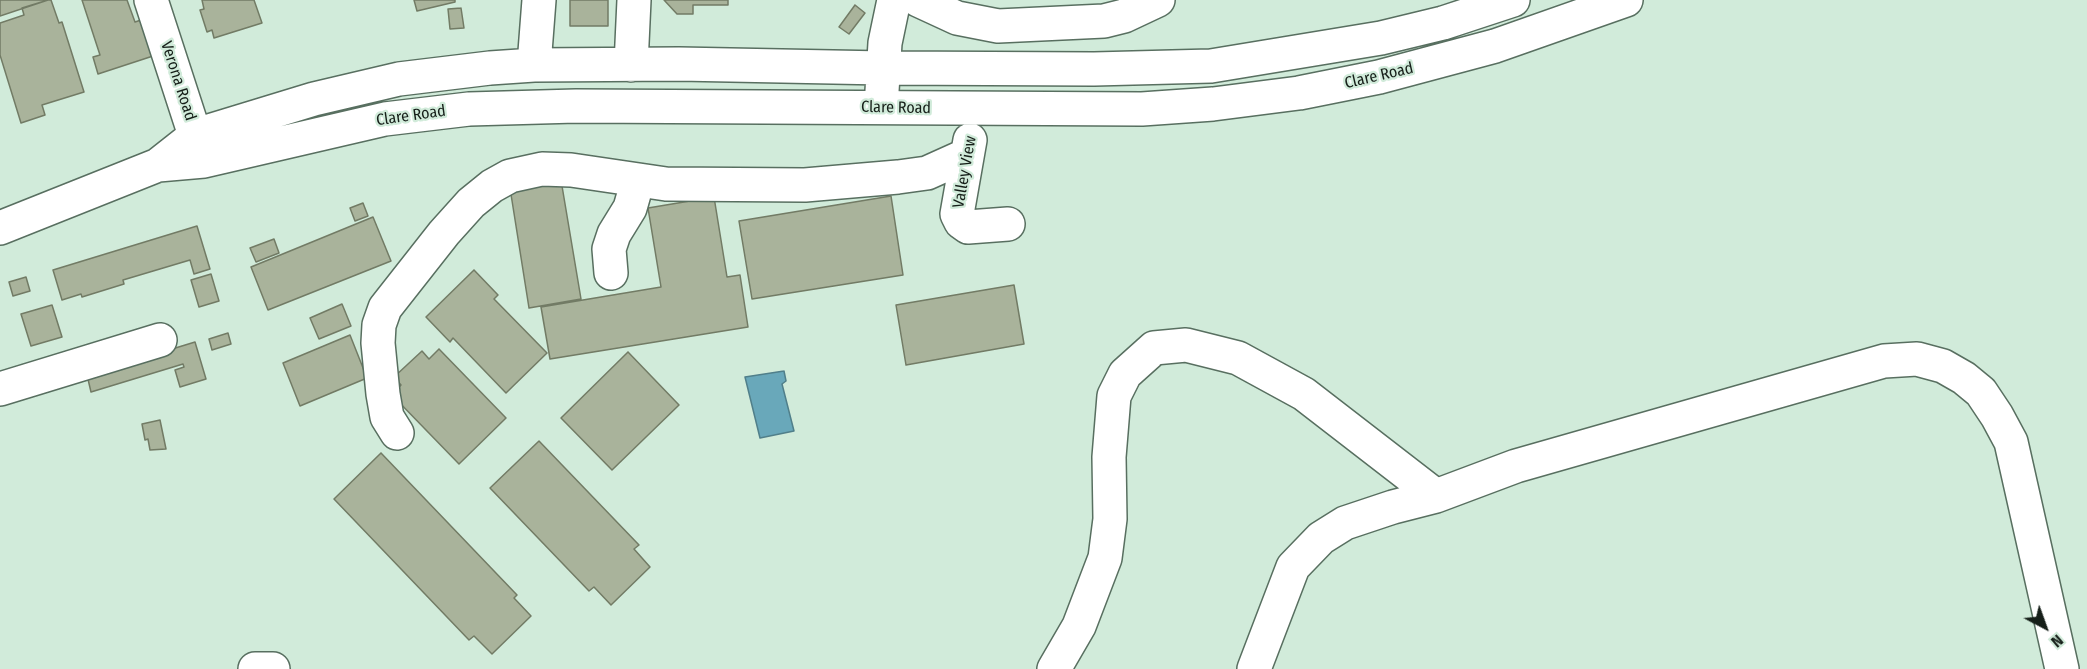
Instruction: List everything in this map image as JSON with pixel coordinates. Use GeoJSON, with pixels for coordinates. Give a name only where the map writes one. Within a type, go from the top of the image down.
{"type":"FeatureCollection","features":[{"type":"Feature","properties":{"kind":"street","name":"Verona Road"},"geometry":{"type":"LineString","coordinates":[[151,0],[200,148]]}},
{"type":"Feature","properties":{"kind":"street"},"geometry":{"type":"LineString","coordinates":[[534,65],[539,0]]}},
{"type":"Feature","properties":{"kind":"street"},"geometry":{"type":"LineString","coordinates":[[631,65],[634,0]]}},
{"type":"Feature","properties":{"kind":"street"},"geometry":{"type":"LineString","coordinates":[[880,108],[885,43],[894,0]]}},
{"type":"Feature","properties":{"kind":"street"},"geometry":{"type":"LineString","coordinates":[[918,0],[957,18],[998,26],[1104,21],[1124,16],[1158,0]]}},
{"type":"Feature","properties":{"kind":"street","name":"Clare Road"},"geometry":{"type":"LineString","coordinates":[[0,228],[200,148],[314,99],[399,79],[534,65],[691,64],[1094,69],[1211,66],[1381,38],[1443,23],[1513,0]]}},
{"type":"Feature","properties":{"kind":"street","name":"Clare Road"},"geometry":{"type":"LineString","coordinates":[[200,148],[469,108],[576,106],[1142,109],[1213,104],[1299,93],[1379,77],[1495,46],[1626,0]]}},
{"type":"Feature","properties":{"kind":"street","name":"Valley View"},"geometry":{"type":"LineString","coordinates":[[977,109],[957,214],[961,222],[968,226],[1008,224]]}},
{"type":"Feature","properties":{"kind":"street"},"geometry":{"type":"LineString","coordinates":[[397,433],[387,417],[382,394],[378,343],[385,308],[471,202],[510,176],[542,169],[571,170],[687,185],[805,185],[927,173],[967,155]]}},
{"type":"Feature","properties":{"kind":"street"},"geometry":{"type":"LineString","coordinates":[[610,273],[609,249],[614,234],[630,208],[638,180]]}},
{"type":"Feature","properties":{"kind":"street"},"geometry":{"type":"LineString","coordinates":[[0,389],[160,340]]}},
{"type":"Feature","properties":{"kind":"street"},"geometry":{"type":"LineString","coordinates":[[1054,669],[1079,626],[1105,558],[1110,519],[1109,457],[1114,396],[1125,374],[1154,348],[1186,345],[1238,358],[1304,394],[1436,496]]}},
{"type":"Feature","properties":{"kind":"street"},"geometry":{"type":"LineString","coordinates":[[1254,669],[1293,567],[1321,538],[1345,523],[1436,496],[1516,466],[1884,361],[1917,359],[1943,366],[1964,378],[1981,392],[2011,442],[2062,669]]}},
{"type":"Feature","properties":{"kind":"street"},"geometry":{"type":"LineString","coordinates":[[255,669],[273,669]]}},
{"type":"Feature","properties":{"kind":"water"},"geometry":{"type":"Polygon","coordinates":[[[784,371],[786,381],[782,384],[794,431],[760,438],[745,377],[784,371]]]}},
{"type":"Feature","properties":{"kind":"building"},"geometry":{"type":"Polygon","coordinates":[[[0,0],[48,0],[0,16],[0,0]]]}},
{"type":"Feature","properties":{"kind":"building"},"geometry":{"type":"Polygon","coordinates":[[[51,0],[59,23],[62,22],[84,92],[42,105],[45,115],[21,123],[0,55],[0,23],[24,15],[22,8],[51,0]]]}},
{"type":"Feature","properties":{"kind":"building"},"geometry":{"type":"Polygon","coordinates":[[[82,0],[127,0],[135,22],[141,20],[153,56],[98,74],[93,57],[100,55],[82,0]]]}},
{"type":"Feature","properties":{"kind":"building"},"geometry":{"type":"Polygon","coordinates":[[[202,0],[254,0],[262,23],[214,38],[212,30],[207,32],[200,10],[204,9],[202,0]]]}},
{"type":"Feature","properties":{"kind":"building"},"geometry":{"type":"Polygon","coordinates":[[[414,0],[455,0],[455,2],[417,11],[414,0]]]}},
{"type":"Feature","properties":{"kind":"building"},"geometry":{"type":"Polygon","coordinates":[[[570,0],[608,0],[608,26],[570,26],[570,0]]]}},
{"type":"Feature","properties":{"kind":"building"},"geometry":{"type":"Polygon","coordinates":[[[664,0],[728,0],[728,5],[693,5],[693,14],[677,14],[664,0]]]}},
{"type":"Feature","properties":{"kind":"building"},"geometry":{"type":"Polygon","coordinates":[[[855,5],[865,13],[849,34],[839,27],[855,5]]]}},
{"type":"Feature","properties":{"kind":"building"},"geometry":{"type":"Polygon","coordinates":[[[461,8],[464,28],[450,29],[448,9],[461,8]]]}},
{"type":"Feature","properties":{"kind":"building"},"geometry":{"type":"Polygon","coordinates":[[[561,180],[581,299],[529,308],[510,188],[561,180]]]}},
{"type":"Feature","properties":{"kind":"building"},"geometry":{"type":"Polygon","coordinates":[[[891,196],[903,275],[752,299],[739,221],[891,196]]]}},
{"type":"Feature","properties":{"kind":"building"},"geometry":{"type":"Polygon","coordinates":[[[714,197],[727,277],[740,275],[748,327],[550,359],[541,307],[661,287],[648,208],[714,197]]]}},
{"type":"Feature","properties":{"kind":"building"},"geometry":{"type":"Polygon","coordinates":[[[363,203],[368,216],[355,221],[350,208],[363,203]]]}},
{"type":"Feature","properties":{"kind":"building"},"geometry":{"type":"Polygon","coordinates":[[[373,217],[391,261],[268,310],[251,267],[373,217]]]}},
{"type":"Feature","properties":{"kind":"building"},"geometry":{"type":"Polygon","coordinates":[[[197,226],[210,269],[194,274],[190,260],[123,280],[124,284],[82,297],[81,294],[62,300],[53,270],[197,226]]]}},
{"type":"Feature","properties":{"kind":"building"},"geometry":{"type":"Polygon","coordinates":[[[274,239],[279,253],[256,262],[250,248],[274,239]]]}},
{"type":"Feature","properties":{"kind":"building"},"geometry":{"type":"Polygon","coordinates":[[[474,270],[498,295],[494,299],[547,353],[506,393],[453,338],[450,342],[426,317],[474,270]]]}},
{"type":"Feature","properties":{"kind":"building"},"geometry":{"type":"Polygon","coordinates":[[[211,274],[219,301],[199,307],[191,280],[211,274]]]}},
{"type":"Feature","properties":{"kind":"building"},"geometry":{"type":"Polygon","coordinates":[[[26,277],[30,291],[13,296],[9,282],[26,277]]]}},
{"type":"Feature","properties":{"kind":"building"},"geometry":{"type":"Polygon","coordinates":[[[1014,285],[1024,344],[906,365],[896,305],[1014,285]]]}},
{"type":"Feature","properties":{"kind":"building"},"geometry":{"type":"Polygon","coordinates":[[[342,304],[351,326],[319,339],[310,318],[342,304]]]}},
{"type":"Feature","properties":{"kind":"building"},"geometry":{"type":"Polygon","coordinates":[[[52,305],[62,337],[31,346],[21,314],[52,305]]]}},
{"type":"Feature","properties":{"kind":"building"},"geometry":{"type":"Polygon","coordinates":[[[228,333],[231,344],[212,350],[209,339],[228,333]]]}},
{"type":"Feature","properties":{"kind":"building"},"geometry":{"type":"Polygon","coordinates":[[[350,335],[367,378],[300,406],[283,363],[350,335]]]}},
{"type":"Feature","properties":{"kind":"building"},"geometry":{"type":"Polygon","coordinates":[[[195,342],[206,379],[180,387],[175,370],[184,367],[183,364],[91,392],[87,375],[195,342]]]}},
{"type":"Feature","properties":{"kind":"building"},"geometry":{"type":"Polygon","coordinates":[[[439,349],[506,418],[459,464],[392,395],[401,385],[394,377],[422,351],[429,359],[439,349]]]}},
{"type":"Feature","properties":{"kind":"building"},"geometry":{"type":"Polygon","coordinates":[[[628,352],[679,405],[612,470],[561,418],[628,352]]]}},
{"type":"Feature","properties":{"kind":"building"},"geometry":{"type":"Polygon","coordinates":[[[160,420],[166,449],[150,450],[148,439],[145,440],[142,424],[160,420]]]}},
{"type":"Feature","properties":{"kind":"building"},"geometry":{"type":"Polygon","coordinates":[[[539,441],[639,545],[634,549],[650,567],[611,605],[594,587],[589,591],[490,488],[539,441]]]}},
{"type":"Feature","properties":{"kind":"building"},"geometry":{"type":"Polygon","coordinates":[[[381,453],[517,595],[514,598],[531,616],[492,654],[474,636],[469,640],[334,499],[381,453]]]}}]}
